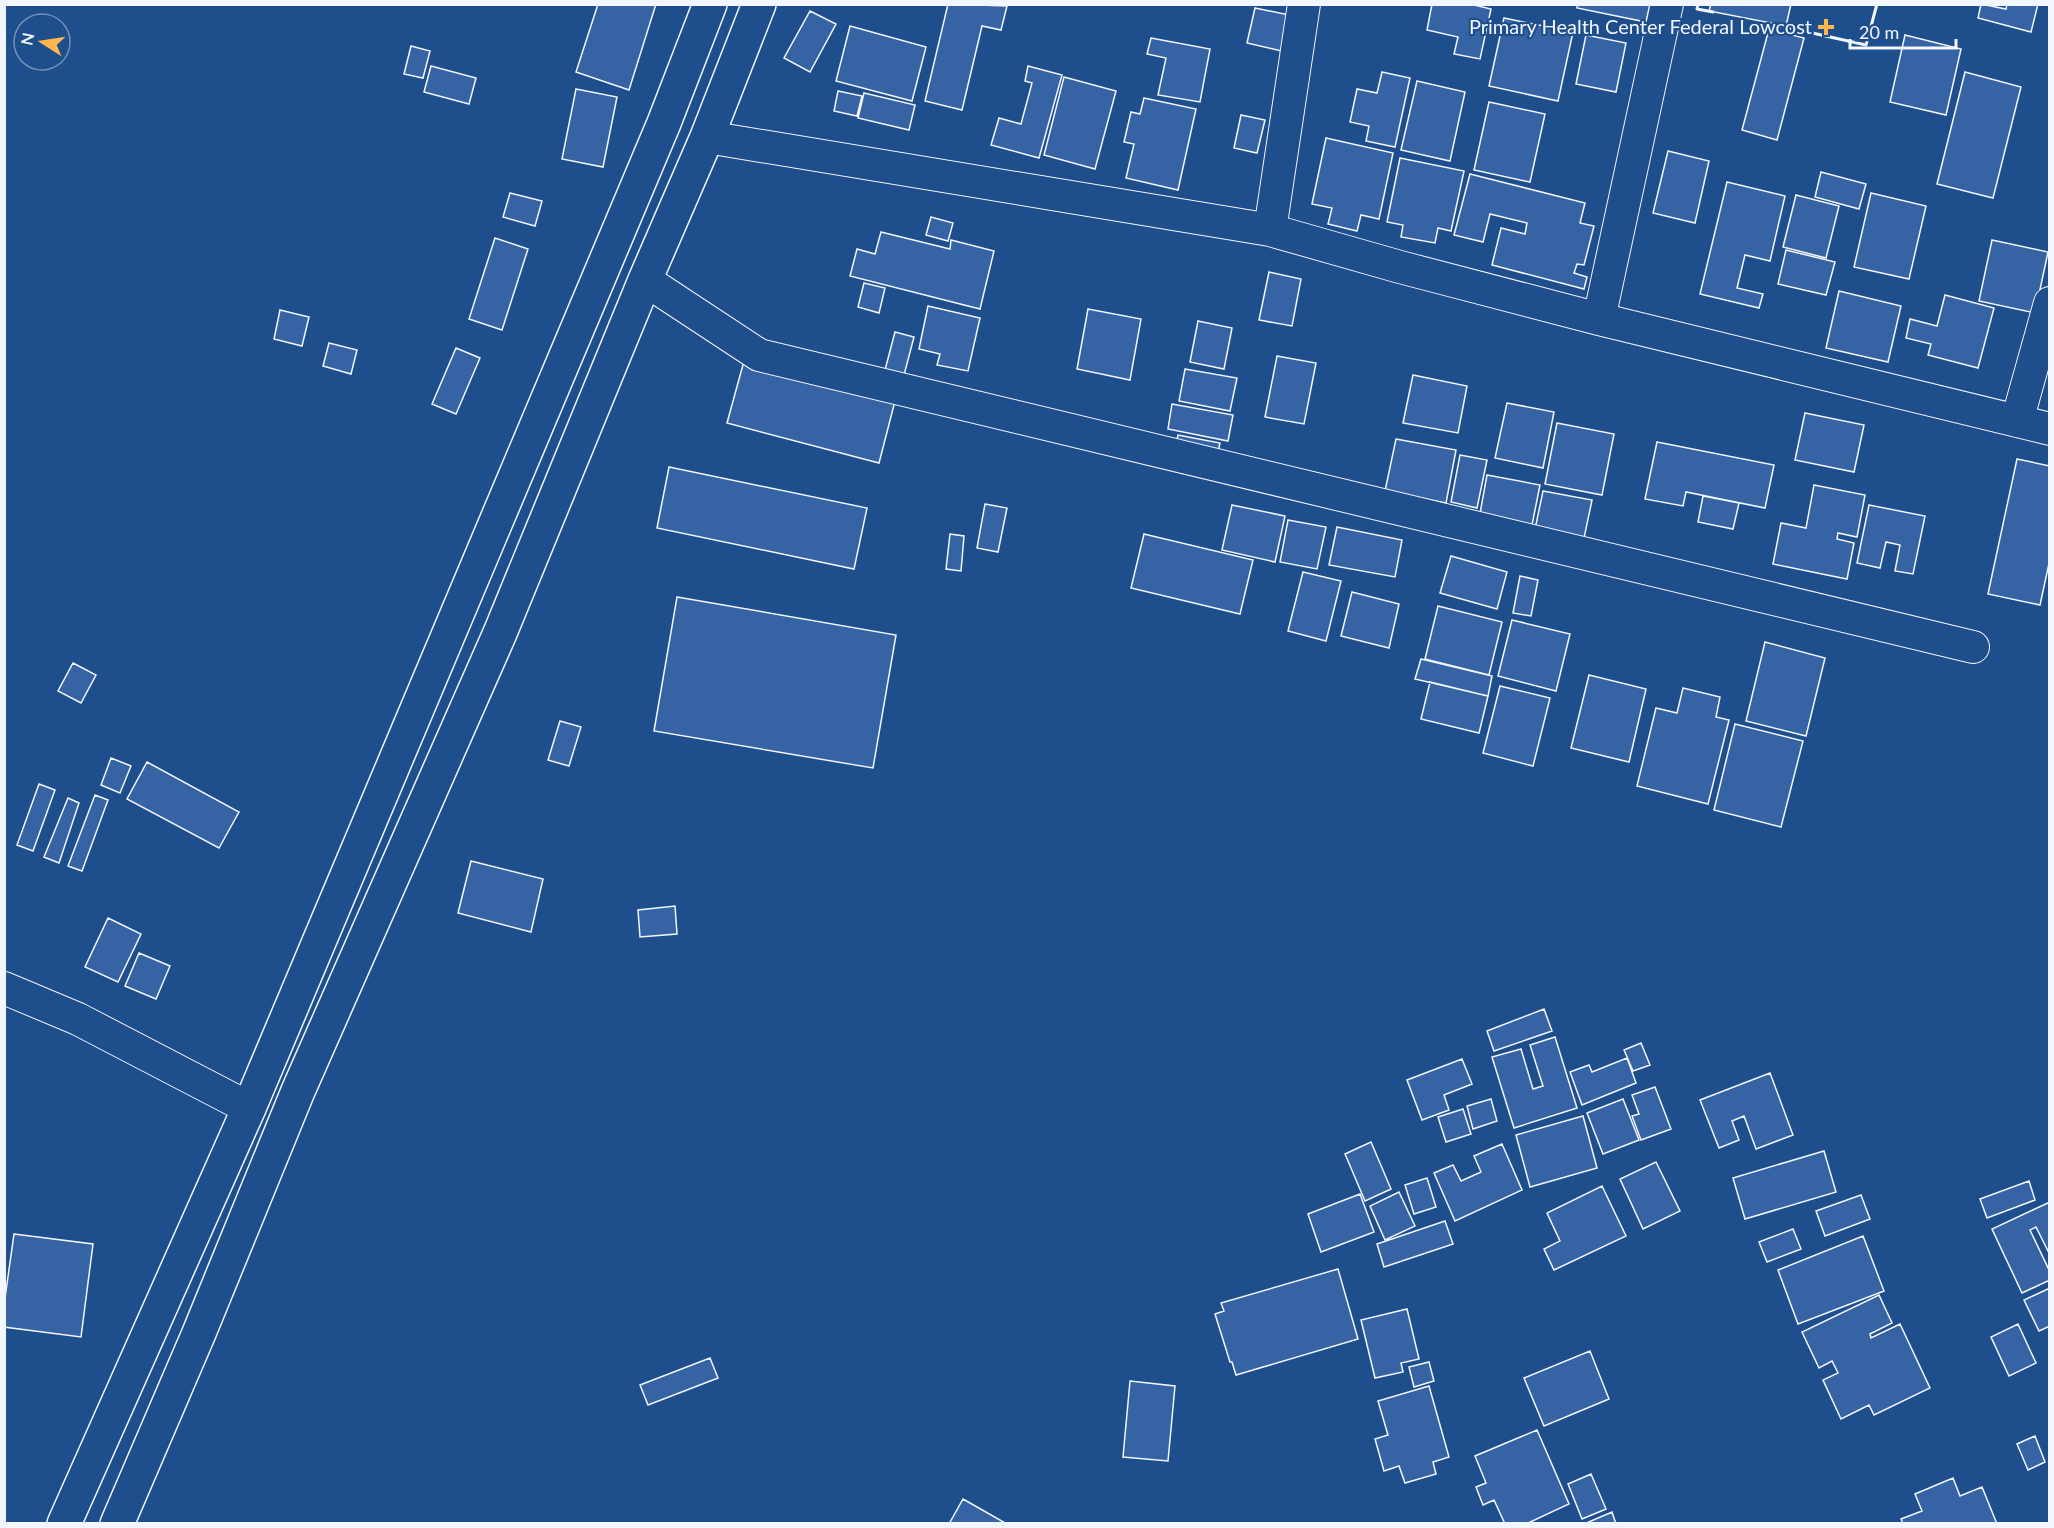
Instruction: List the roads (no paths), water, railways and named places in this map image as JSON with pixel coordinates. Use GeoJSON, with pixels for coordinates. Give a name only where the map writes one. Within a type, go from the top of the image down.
{"type":"FeatureCollection","features":[{"type":"Feature","properties":{"kind":"street"},"geometry":{"type":"LineString","coordinates":[[64,1524],[249,1108],[664,123],[710,4]]}},
{"type":"Feature","properties":{"kind":"street"},"geometry":{"type":"LineString","coordinates":[[117,1524],[199,1333],[298,1092],[500,633],[645,280],[707,137],[759,4]]}},
{"type":"Feature","properties":{"kind":"street"},"geometry":{"type":"LineString","coordinates":[[1270,230],[1304,4]]}},
{"type":"Feature","properties":{"kind":"street"},"geometry":{"type":"LineString","coordinates":[[1599,319],[1666,4]]}},
{"type":"Feature","properties":{"kind":"street"},"geometry":{"type":"LineString","coordinates":[[707,137],[1270,230],[1599,319],[2049,429]]}},
{"type":"Feature","properties":{"kind":"street"},"geometry":{"type":"LineString","coordinates":[[645,280],[759,355],[1973,647]]}},
{"type":"Feature","properties":{"kind":"street"},"geometry":{"type":"LineString","coordinates":[[2017,421],[2049,303]]}},
{"type":"Feature","properties":{"kind":"street"},"geometry":{"type":"LineString","coordinates":[[4,988],[78,1019],[249,1108]]}},
{"type":"Feature","properties":{"kind":"place","name":"Primary Health Center Federal Lowcost"},"geometry":{"type":"Point","coordinates":[1826,27]}}]}
